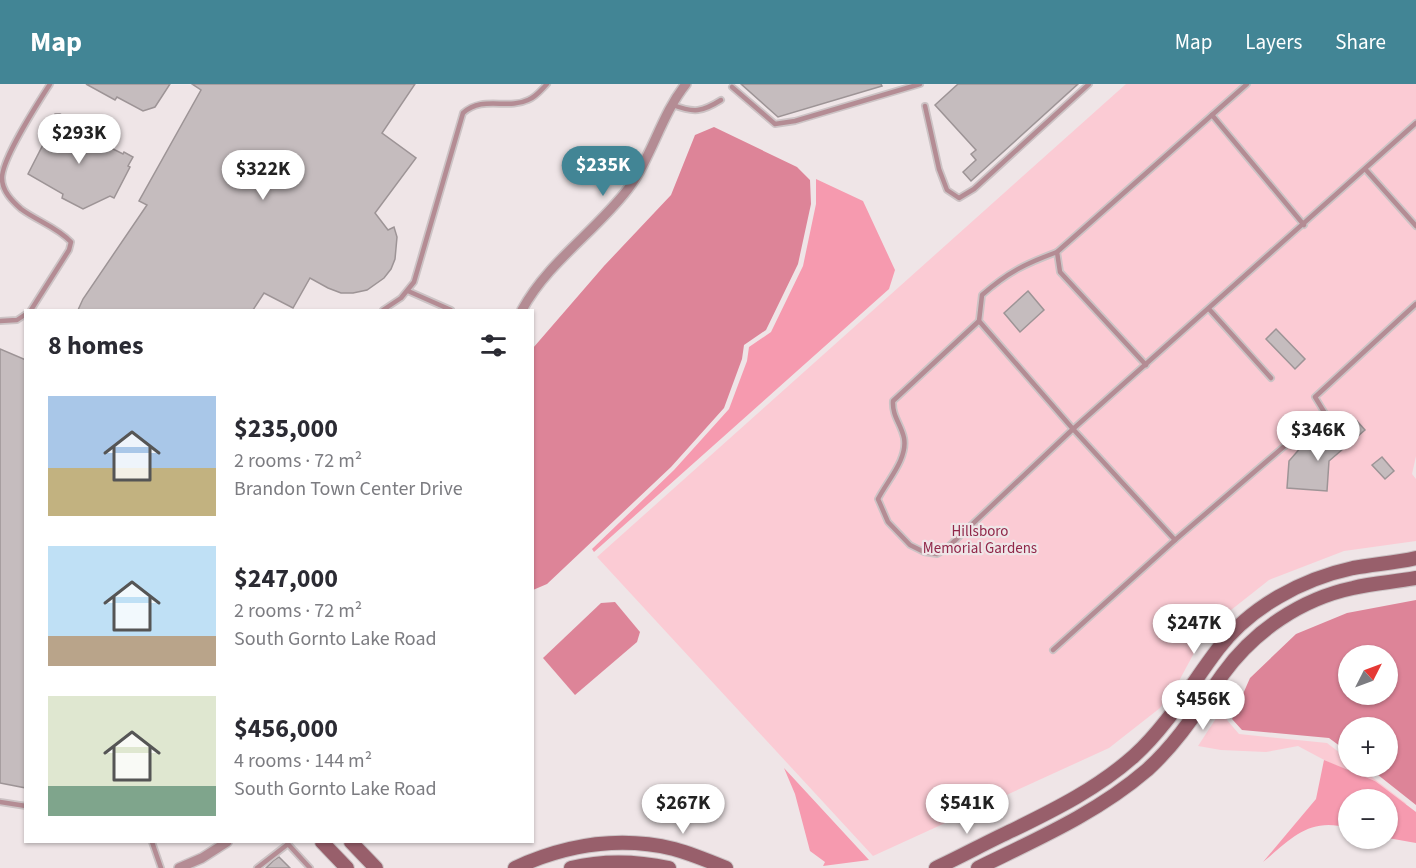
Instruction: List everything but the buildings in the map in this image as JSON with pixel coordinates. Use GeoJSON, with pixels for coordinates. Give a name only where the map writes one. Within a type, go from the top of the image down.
{"type":"FeatureCollection","features":[{"type":"Feature","properties":{"kind":"street"},"geometry":{"type":"LineString","coordinates":[[523,309],[550,270],[628,189],[645,164],[672,105],[686,84]]}},
{"type":"Feature","properties":{"kind":"street"},"geometry":{"type":"LineString","coordinates":[[936,868],[1070,802],[1117,770],[1168,720],[1228,638],[1277,598],[1302,585],[1334,573],[1416,558]]}},
{"type":"Feature","properties":{"kind":"street"},"geometry":{"type":"LineString","coordinates":[[978,868],[1081,817],[1102,805],[1131,783],[1182,733],[1235,659],[1254,639],[1277,621],[1296,609],[1334,593],[1416,578]]}},
{"type":"Feature","properties":{"kind":"street"},"geometry":{"type":"LineString","coordinates":[[178,868],[202,858],[224,843]]}},
{"type":"Feature","properties":{"kind":"street"},"geometry":{"type":"LineString","coordinates":[[323,843],[347,868]]}},
{"type":"Feature","properties":{"kind":"street"},"geometry":{"type":"LineString","coordinates":[[352,843],[376,868]]}},
{"type":"Feature","properties":{"kind":"street"},"geometry":{"type":"LineString","coordinates":[[515,868],[567,849],[623,843],[645,844],[675,850],[726,868]]}},
{"type":"Feature","properties":{"kind":"street"},"geometry":{"type":"LineString","coordinates":[[571,868],[589,864],[622,862],[669,868]]}},
{"type":"Feature","properties":{"kind":"lane"},"geometry":{"type":"LineString","coordinates":[[32,309],[69,250],[71,242],[24,211],[5,191],[2,179],[5,163],[50,84]]}},
{"type":"Feature","properties":{"kind":"lane"},"geometry":{"type":"LineString","coordinates":[[384,309],[408,291],[414,282],[463,113],[470,107],[488,103],[527,101],[547,84]]}},
{"type":"Feature","properties":{"kind":"lane"},"geometry":{"type":"LineString","coordinates":[[732,87],[775,124],[920,84]]}},
{"type":"Feature","properties":{"kind":"lane"},"geometry":{"type":"LineString","coordinates":[[925,106],[939,170],[947,190],[959,198],[974,189],[1089,84]]}},
{"type":"Feature","properties":{"kind":"lane"},"geometry":{"type":"LineString","coordinates":[[1247,84],[1057,252],[1002,276],[982,295],[979,321],[893,401],[892,411],[905,440],[903,454],[878,499],[888,522],[910,545],[924,552],[937,554],[946,549],[1073,429],[1416,123]]}},
{"type":"Feature","properties":{"kind":"lane"},"geometry":{"type":"LineString","coordinates":[[672,105],[687,110],[705,110],[721,100]]}},
{"type":"Feature","properties":{"kind":"lane"},"geometry":{"type":"LineString","coordinates":[[1212,115],[1304,225]]}},
{"type":"Feature","properties":{"kind":"lane"},"geometry":{"type":"LineString","coordinates":[[1366,170],[1416,226]]}},
{"type":"Feature","properties":{"kind":"lane"},"geometry":{"type":"LineString","coordinates":[[1057,252],[1060,272],[1146,365]]}},
{"type":"Feature","properties":{"kind":"lane"},"geometry":{"type":"LineString","coordinates":[[408,291],[449,309]]}},
{"type":"Feature","properties":{"kind":"lane"},"geometry":{"type":"LineString","coordinates":[[1053,650],[1175,540],[1302,431],[1326,428],[1326,415],[1315,397],[1416,304]]}},
{"type":"Feature","properties":{"kind":"lane"},"geometry":{"type":"LineString","coordinates":[[1209,309],[1271,378]]}},
{"type":"Feature","properties":{"kind":"lane"},"geometry":{"type":"LineString","coordinates":[[0,321],[17,320],[24,315]]}},
{"type":"Feature","properties":{"kind":"lane"},"geometry":{"type":"LineString","coordinates":[[979,321],[1073,429],[1175,540]]}},
{"type":"Feature","properties":{"kind":"lane"},"geometry":{"type":"LineString","coordinates":[[0,802],[24,806]]}},
{"type":"Feature","properties":{"kind":"lane"},"geometry":{"type":"LineString","coordinates":[[152,843],[161,868]]}},
{"type":"Feature","properties":{"kind":"lane"},"geometry":{"type":"LineString","coordinates":[[257,868],[288,844],[310,868]]}},
{"type":"Feature","properties":{"kind":"green space","name":"Hillsboro Memorial Gardens"},"geometry":{"type":"Polygon","coordinates":[[[1126,84],[1416,84],[1416,456],[1412,474],[1416,479],[1416,541],[1344,551],[1269,580],[1207,629],[1180,679],[1160,708],[1109,748],[873,856],[597,557],[1126,84]]]}},
{"type":"Feature","properties":{"kind":"green space"},"geometry":{"type":"Polygon","coordinates":[[[1239,690],[1227,720],[1239,734],[1327,743],[1338,751],[1338,766],[1298,746],[1266,752],[1221,750],[1198,746],[1224,706],[1239,690]]]}},
{"type":"Feature","properties":{"kind":"green space"},"geometry":{"type":"Polygon","coordinates":[[[1365,777],[1372,777],[1388,789],[1384,789],[1375,781],[1365,777]]]}},
{"type":"Feature","properties":{"kind":"shaded area"},"geometry":{"type":"Polygon","coordinates":[[[714,127],[797,167],[810,180],[811,204],[798,264],[766,330],[744,345],[742,359],[724,408],[671,467],[547,584],[534,590],[534,347],[604,266],[671,195],[695,135],[714,127]]]}},
{"type":"Feature","properties":{"kind":"shaded area"},"geometry":{"type":"Polygon","coordinates":[[[816,179],[863,201],[895,270],[889,289],[594,552],[592,549],[674,470],[729,409],[747,361],[749,347],[771,332],[803,266],[816,204],[816,179]]]}},
{"type":"Feature","properties":{"kind":"shaded area"},"geometry":{"type":"Polygon","coordinates":[[[1416,600],[1416,805],[1381,777],[1398,777],[1398,717],[1338,717],[1338,745],[1329,738],[1242,730],[1232,719],[1250,678],[1296,634],[1347,613],[1416,600]]]}},
{"type":"Feature","properties":{"kind":"shaded area"},"geometry":{"type":"Polygon","coordinates":[[[615,602],[640,632],[637,642],[575,695],[543,658],[601,603],[615,602]]]}},
{"type":"Feature","properties":{"kind":"shaded area"},"geometry":{"type":"Polygon","coordinates":[[[1324,760],[1338,766],[1338,777],[1365,777],[1386,789],[1338,789],[1338,826],[1322,825],[1301,832],[1263,862],[1316,799],[1324,760]]]}},
{"type":"Feature","properties":{"kind":"shaded area"},"geometry":{"type":"Polygon","coordinates":[[[784,768],[869,860],[823,866],[825,862],[810,851],[795,794],[784,768]]]}},
{"type":"Feature","properties":{"kind":"shaded area"},"geometry":{"type":"Polygon","coordinates":[[[1398,798],[1416,812],[1416,843],[1398,840],[1398,798]]]}}]}
